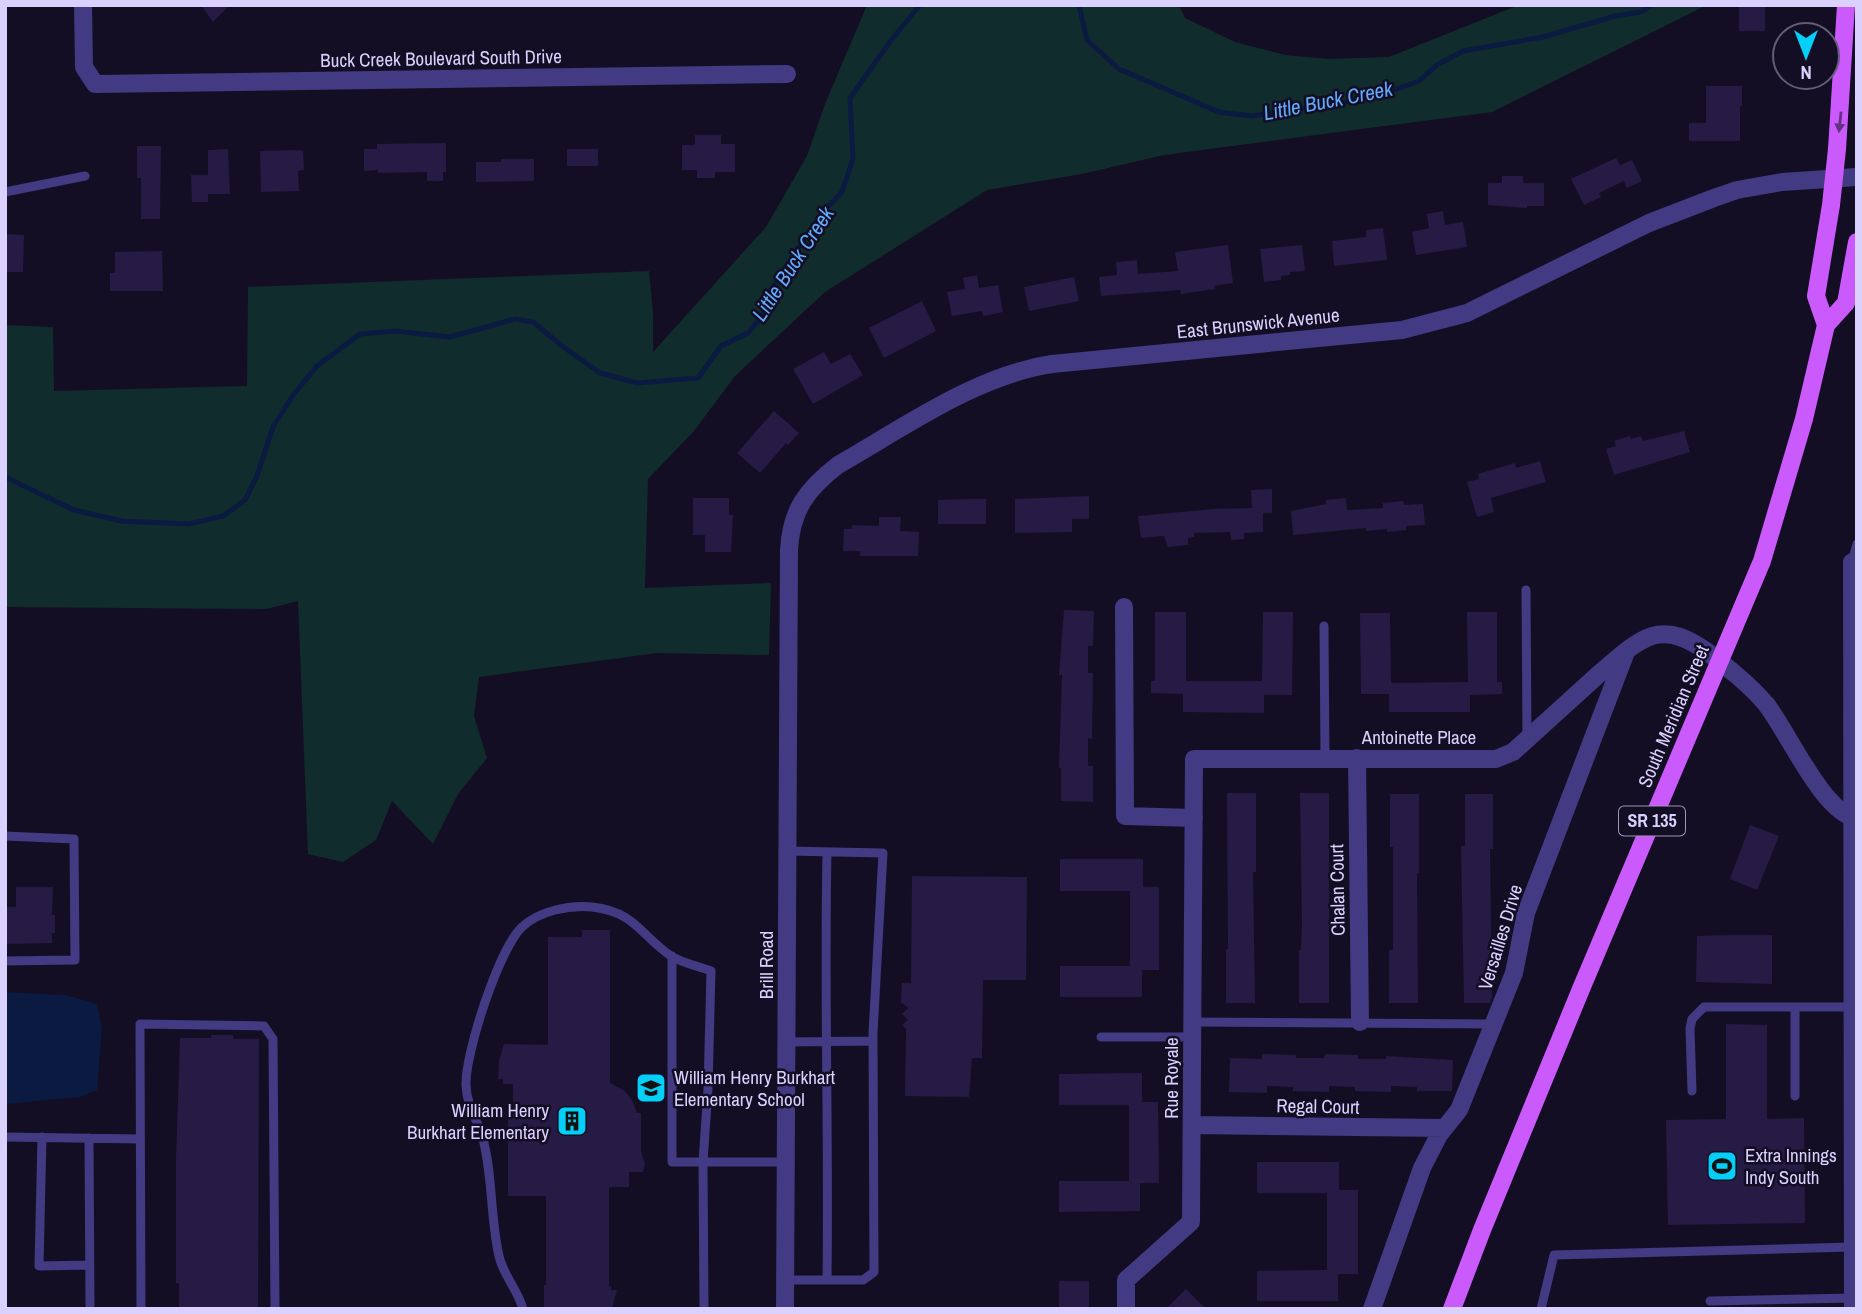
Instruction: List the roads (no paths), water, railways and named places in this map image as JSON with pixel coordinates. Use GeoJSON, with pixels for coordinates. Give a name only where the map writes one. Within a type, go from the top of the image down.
{"type":"FeatureCollection","features":[{"type":"Feature","properties":{"kind":"main road","name":"South Meridian Street"},"geometry":{"type":"LineString","coordinates":[[1826,325],[1816,296],[1847,178],[1841,106],[1846,5]]}},
{"type":"Feature","properties":{"kind":"main road","name":"South Meridian Street"},"geometry":{"type":"LineString","coordinates":[[1452,1309],[1576,1001],[1762,561],[1804,419],[1826,325],[1846,303],[1857,242]]}},
{"type":"Feature","properties":{"kind":"street","name":"Buck Creek Boulevard South Drive"},"geometry":{"type":"LineString","coordinates":[[83,5],[84,67],[94,83],[787,74]]}},
{"type":"Feature","properties":{"kind":"street","name":"East Brunswick Avenue"},"geometry":{"type":"LineString","coordinates":[[788,621],[792,526],[800,504],[813,485],[838,465],[983,384],[1013,373],[1052,364],[1427,326],[1467,313],[1649,223],[1696,204],[1759,185],[1847,178]]}},
{"type":"Feature","properties":{"kind":"street"},"geometry":{"type":"LineString","coordinates":[[1853,1303],[1855,556]]}},
{"type":"Feature","properties":{"kind":"street"},"geometry":{"type":"LineString","coordinates":[[1124,607],[1125,816],[1194,818]]}},
{"type":"Feature","properties":{"kind":"street","name":"Brill Road"},"geometry":{"type":"LineString","coordinates":[[785,1309],[788,621]]}},
{"type":"Feature","properties":{"kind":"street","name":"Antoinette Place"},"geometry":{"type":"LineString","coordinates":[[1194,818],[1194,760],[1496,759],[1513,751],[1627,650],[1654,635],[1666,634],[1678,635],[1694,643],[1719,661],[1765,703],[1833,806],[1855,818]]}},
{"type":"Feature","properties":{"kind":"street","name":"Versailles Drive"},"geometry":{"type":"LineString","coordinates":[[1372,1309],[1422,1168],[1444,1128],[1459,1110],[1514,973],[1526,913],[1627,650]]}},
{"type":"Feature","properties":{"kind":"street","name":"Chalan Court"},"geometry":{"type":"LineString","coordinates":[[1357,758],[1360,1022]]}},
{"type":"Feature","properties":{"kind":"street","name":"Rue Royale"},"geometry":{"type":"LineString","coordinates":[[1126,1309],[1126,1280],[1191,1222],[1194,818]]}},
{"type":"Feature","properties":{"kind":"street","name":"Regal Court"},"geometry":{"type":"LineString","coordinates":[[1192,1125],[1444,1128]]}},
{"type":"Feature","properties":{"kind":"lane"},"geometry":{"type":"LineString","coordinates":[[5,192],[85,176]]}},
{"type":"Feature","properties":{"kind":"lane"},"geometry":{"type":"LineString","coordinates":[[1526,590],[1527,739]]}},
{"type":"Feature","properties":{"kind":"lane"},"geometry":{"type":"LineString","coordinates":[[1324,626],[1325,759]]}},
{"type":"Feature","properties":{"kind":"lane"},"geometry":{"type":"LineString","coordinates":[[5,836],[74,839],[75,960],[5,961]]}},
{"type":"Feature","properties":{"kind":"lane"},"geometry":{"type":"LineString","coordinates":[[785,1280],[863,1280],[874,1272],[873,1041],[883,853],[787,851]]}},
{"type":"Feature","properties":{"kind":"lane"},"geometry":{"type":"LineString","coordinates":[[827,852],[827,1280]]}},
{"type":"Feature","properties":{"kind":"lane"},"geometry":{"type":"LineString","coordinates":[[523,1309],[500,1260],[482,1134],[470,1110],[466,1084],[485,1004],[503,954],[522,927],[537,916],[573,908],[592,908],[634,920],[672,956],[711,971],[703,1162],[704,1309]]}},
{"type":"Feature","properties":{"kind":"lane"},"geometry":{"type":"LineString","coordinates":[[672,956],[672,1162],[786,1162]]}},
{"type":"Feature","properties":{"kind":"lane"},"geometry":{"type":"LineString","coordinates":[[1692,1091],[1690,1030],[1692,1019],[1704,1007],[1852,1007]]}},
{"type":"Feature","properties":{"kind":"lane"},"geometry":{"type":"LineString","coordinates":[[1795,1096],[1796,1007]]}},
{"type":"Feature","properties":{"kind":"lane"},"geometry":{"type":"LineString","coordinates":[[1101,1037],[1360,1022],[1494,1024]]}},
{"type":"Feature","properties":{"kind":"lane"},"geometry":{"type":"LineString","coordinates":[[141,1309],[140,1024],[264,1026],[273,1039],[275,1309]]}},
{"type":"Feature","properties":{"kind":"lane"},"geometry":{"type":"LineString","coordinates":[[786,1042],[873,1041]]}},
{"type":"Feature","properties":{"kind":"lane"},"geometry":{"type":"LineString","coordinates":[[5,1137],[140,1139]]}},
{"type":"Feature","properties":{"kind":"lane"},"geometry":{"type":"LineString","coordinates":[[42,1137],[39,1266],[90,1265]]}},
{"type":"Feature","properties":{"kind":"lane"},"geometry":{"type":"LineString","coordinates":[[89,1138],[90,1309]]}},
{"type":"Feature","properties":{"kind":"lane"},"geometry":{"type":"LineString","coordinates":[[1541,1309],[1554,1255],[1853,1247]]}},
{"type":"Feature","properties":{"kind":"lane"},"geometry":{"type":"LineString","coordinates":[[1710,1301],[1853,1303]]}},
{"type":"Feature","properties":{"kind":"water"},"geometry":{"type":"Polygon","coordinates":[[[5,992],[66,995],[97,1004],[102,1029],[97,1090],[80,1097],[5,1104],[5,992]]]}},
{"type":"Feature","properties":{"kind":"waterway","name":"Little Buck Creek"},"geometry":{"type":"LineString","coordinates":[[5,477],[74,510],[122,521],[189,524],[223,516],[245,500],[257,476],[273,427],[293,395],[317,366],[360,334],[395,331],[450,337],[515,319],[533,322],[600,373],[637,383],[698,378],[721,346],[748,333],[762,316],[771,291],[785,268],[822,213],[842,192],[853,159],[850,98],[920,5]]}},
{"type":"Feature","properties":{"kind":"waterway","name":"Little Buck Creek"},"geometry":{"type":"LineString","coordinates":[[1079,5],[1087,40],[1119,69],[1219,112],[1252,116],[1347,102],[1394,90],[1419,81],[1437,65],[1463,51],[1543,37],[1615,16],[1641,12],[1652,5]]}},
{"type":"Feature","properties":{"kind":"place","name":"William Henry Burkhart Elementary School"},"geometry":{"type":"Point","coordinates":[651,1088]}},
{"type":"Feature","properties":{"kind":"place","name":"William Henry Burkhart Elementary"},"geometry":{"type":"Point","coordinates":[572,1121]}},
{"type":"Feature","properties":{"kind":"place","name":"Extra Innings Indy South"},"geometry":{"type":"Point","coordinates":[1722,1166]}}]}
